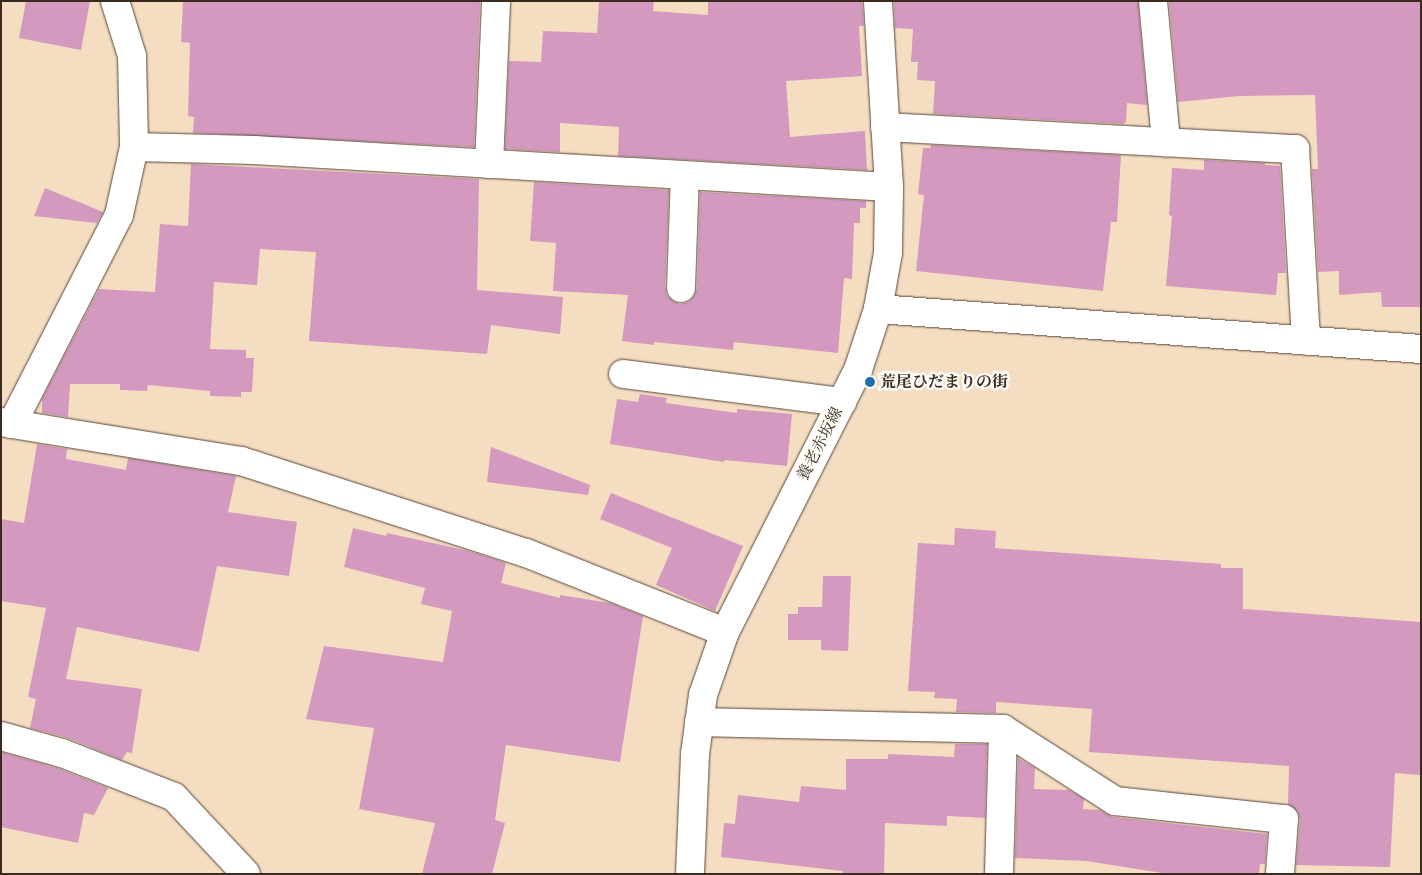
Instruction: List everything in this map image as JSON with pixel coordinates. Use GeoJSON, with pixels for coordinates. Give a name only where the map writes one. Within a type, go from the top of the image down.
{"type":"FeatureCollection","features":[{"type":"Feature","properties":{"kind":"street"},"geometry":{"type":"LineString","coordinates":[[115,1],[132,56],[134,147],[119,215],[7,423],[241,461],[526,553],[725,632]]}},
{"type":"Feature","properties":{"kind":"street"},"geometry":{"type":"LineString","coordinates":[[489,164],[496,1]]}},
{"type":"Feature","properties":{"kind":"street","name":"養老赤坂線"},"geometry":{"type":"LineString","coordinates":[[690,874],[695,754],[703,695],[725,632],[858,370],[878,309],[888,253],[889,187],[878,1]]}},
{"type":"Feature","properties":{"kind":"street"},"geometry":{"type":"LineString","coordinates":[[1153,1],[1166,142]]}},
{"type":"Feature","properties":{"kind":"street"},"geometry":{"type":"LineString","coordinates":[[886,127],[1295,149],[1306,341]]}},
{"type":"Feature","properties":{"kind":"street"},"geometry":{"type":"LineString","coordinates":[[134,147],[254,150],[889,187]]}},
{"type":"Feature","properties":{"kind":"street"},"geometry":{"type":"LineString","coordinates":[[681,288],[685,176]]}},
{"type":"Feature","properties":{"kind":"street"},"geometry":{"type":"LineString","coordinates":[[878,309],[1421,349]]}},
{"type":"Feature","properties":{"kind":"street"},"geometry":{"type":"LineString","coordinates":[[623,374],[842,402]]}},
{"type":"Feature","properties":{"kind":"street"},"geometry":{"type":"LineString","coordinates":[[699,722],[1003,729],[1115,801],[1284,819],[1280,874]]}},
{"type":"Feature","properties":{"kind":"street"},"geometry":{"type":"LineString","coordinates":[[999,874],[1003,729]]}},
{"type":"Feature","properties":{"kind":"street"},"geometry":{"type":"LineString","coordinates":[[1,736],[62,753],[174,797],[246,874]]}},
{"type":"Feature","properties":{"kind":"building"},"geometry":{"type":"Polygon","coordinates":[[[26,1],[90,1],[81,50],[19,38],[26,1]]]}},
{"type":"Feature","properties":{"kind":"building"},"geometry":{"type":"Polygon","coordinates":[[[183,1],[480,1],[474,147],[193,133],[194,117],[188,116],[190,43],[181,42],[183,1]]]}},
{"type":"Feature","properties":{"kind":"building"},"geometry":{"type":"Polygon","coordinates":[[[599,1],[654,1],[653,11],[708,15],[708,1],[862,1],[864,26],[859,26],[862,76],[786,81],[790,137],[865,131],[867,170],[618,156],[619,127],[560,123],[560,152],[505,149],[509,61],[541,62],[543,31],[597,33],[599,1]]]}},
{"type":"Feature","properties":{"kind":"building"},"geometry":{"type":"Polygon","coordinates":[[[894,1],[1138,1],[1147,105],[1127,103],[1126,122],[1123,124],[933,114],[935,81],[917,80],[918,62],[911,62],[913,29],[895,28],[894,1]]]}},
{"type":"Feature","properties":{"kind":"building"},"geometry":{"type":"Polygon","coordinates":[[[1169,1],[1421,1],[1421,307],[1382,307],[1381,292],[1339,295],[1339,271],[1318,272],[1312,169],[1318,169],[1315,95],[1239,96],[1178,102],[1169,1]]]}},
{"type":"Feature","properties":{"kind":"building"},"geometry":{"type":"Polygon","coordinates":[[[931,145],[1121,155],[1117,222],[1111,222],[1103,291],[916,271],[924,195],[918,194],[923,148],[931,148],[931,145]]]}},
{"type":"Feature","properties":{"kind":"building"},"geometry":{"type":"Polygon","coordinates":[[[1204,160],[1265,163],[1265,165],[1280,166],[1286,273],[1278,273],[1276,295],[1166,286],[1172,216],[1169,215],[1172,168],[1204,170],[1204,160]]]}},
{"type":"Feature","properties":{"kind":"building"},"geometry":{"type":"Polygon","coordinates":[[[191,164],[479,179],[477,290],[563,297],[560,334],[491,325],[487,354],[309,341],[316,252],[260,249],[257,285],[214,282],[210,349],[246,350],[246,358],[254,358],[252,392],[241,392],[241,397],[210,396],[210,391],[148,385],[147,391],[120,390],[120,384],[70,384],[68,417],[42,413],[42,399],[99,289],[155,292],[160,224],[188,226],[191,164]]]}},
{"type":"Feature","properties":{"kind":"building"},"geometry":{"type":"Polygon","coordinates":[[[534,182],[669,190],[665,287],[667,296],[680,304],[689,302],[697,289],[700,192],[866,201],[866,208],[860,208],[860,223],[854,223],[852,279],[844,278],[838,353],[734,342],[733,350],[654,342],[654,345],[622,341],[628,295],[553,291],[556,243],[530,241],[534,182]]]}},
{"type":"Feature","properties":{"kind":"building"},"geometry":{"type":"Polygon","coordinates":[[[45,188],[103,212],[97,223],[34,216],[45,188]]]}},
{"type":"Feature","properties":{"kind":"building"},"geometry":{"type":"Polygon","coordinates":[[[640,394],[667,398],[666,403],[737,413],[737,409],[792,414],[787,466],[725,460],[724,462],[610,444],[617,399],[638,402],[640,394]]]}},
{"type":"Feature","properties":{"kind":"building"},"geometry":{"type":"Polygon","coordinates":[[[37,444],[67,449],[66,459],[126,470],[128,458],[236,476],[228,512],[297,522],[289,576],[217,566],[199,652],[77,627],[66,679],[142,689],[132,753],[127,752],[122,760],[68,738],[30,728],[36,699],[28,697],[46,608],[1,601],[1,519],[24,523],[37,444]]]}},
{"type":"Feature","properties":{"kind":"building"},"geometry":{"type":"Polygon","coordinates":[[[491,447],[590,485],[588,495],[487,482],[491,447]]]}},
{"type":"Feature","properties":{"kind":"building"},"geometry":{"type":"Polygon","coordinates":[[[611,493],[743,546],[715,611],[656,585],[672,548],[600,519],[611,493]]]}},
{"type":"Feature","properties":{"kind":"building"},"geometry":{"type":"Polygon","coordinates":[[[353,528],[386,536],[387,533],[469,551],[506,563],[501,583],[560,598],[560,595],[610,603],[643,616],[620,762],[506,745],[495,820],[505,823],[492,874],[422,874],[435,823],[359,809],[374,728],[306,719],[324,646],[443,662],[452,611],[421,604],[425,588],[344,567],[353,528]]]}},
{"type":"Feature","properties":{"kind":"building"},"geometry":{"type":"Polygon","coordinates":[[[955,528],[996,531],[995,548],[1221,564],[1221,568],[1243,568],[1243,609],[1421,622],[1420,775],[1395,773],[1390,867],[1296,865],[1300,820],[1298,812],[1288,804],[1289,766],[1089,752],[1092,709],[996,702],[996,713],[956,712],[957,699],[934,698],[935,692],[908,691],[918,543],[954,545],[955,528]]]}},
{"type":"Feature","properties":{"kind":"building"},"geometry":{"type":"Polygon","coordinates":[[[823,576],[851,576],[848,651],[821,650],[821,640],[788,640],[788,614],[798,614],[798,607],[822,607],[823,576]]]}},
{"type":"Feature","properties":{"kind":"building"},"geometry":{"type":"Polygon","coordinates":[[[955,744],[987,744],[985,818],[947,816],[947,826],[885,823],[884,874],[843,874],[843,871],[721,857],[724,823],[735,824],[738,795],[799,802],[801,786],[846,790],[846,759],[888,759],[888,754],[954,757],[955,744]]]}},
{"type":"Feature","properties":{"kind":"building"},"geometry":{"type":"Polygon","coordinates":[[[1,752],[57,768],[108,788],[94,815],[84,813],[78,843],[1,827],[1,752]]]}},
{"type":"Feature","properties":{"kind":"building"},"geometry":{"type":"Polygon","coordinates":[[[1018,758],[1035,768],[1034,789],[1069,790],[1084,799],[1083,809],[1100,810],[1113,817],[1267,834],[1265,864],[1260,864],[1259,874],[1169,874],[1086,861],[1015,858],[1018,758]]]}},
{"type":"Feature","properties":{"kind":"place","name":"荒尾ひだまりの街"},"geometry":{"type":"Point","coordinates":[870,382]}}]}
